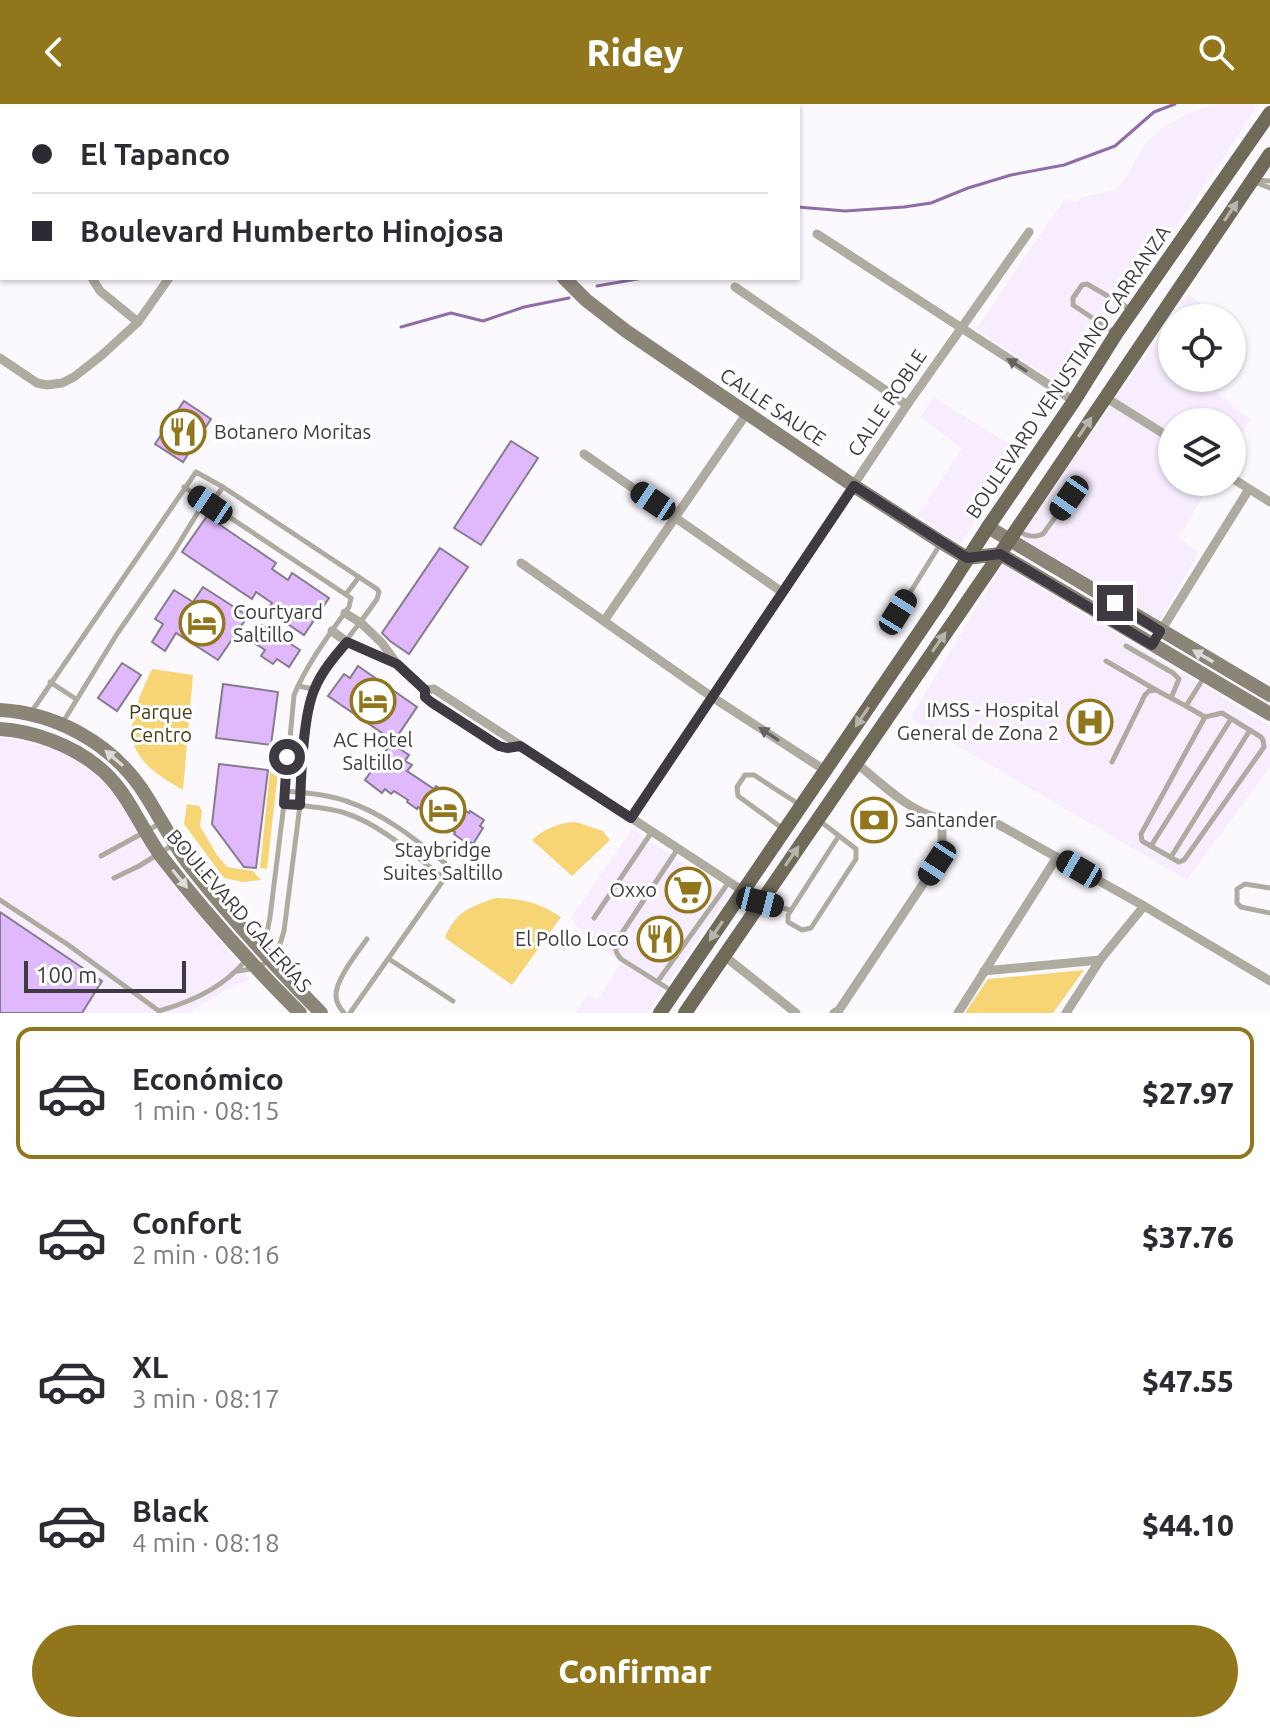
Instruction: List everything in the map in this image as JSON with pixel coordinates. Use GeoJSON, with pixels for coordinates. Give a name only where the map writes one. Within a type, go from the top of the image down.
{"type":"FeatureCollection","features":[{"type":"Feature","properties":{"kind":"main road","name":"BOULEVARD VENUSTIANO CARRANZA"},"geometry":{"type":"LineString","coordinates":[[660,1013],[826,771],[1116,334],[1270,113]]}},
{"type":"Feature","properties":{"kind":"main road"},"geometry":{"type":"LineString","coordinates":[[685,1013],[1270,154]]}},
{"type":"Feature","properties":{"kind":"street","name":"CALLE ROBLE"},"geometry":{"type":"LineString","coordinates":[[631,818],[907,405],[1029,232]]}},
{"type":"Feature","properties":{"kind":"street"},"geometry":{"type":"LineString","coordinates":[[817,234],[1074,401]]}},
{"type":"Feature","properties":{"kind":"street"},"geometry":{"type":"LineString","coordinates":[[93,280],[100,291],[138,322]]}},
{"type":"Feature","properties":{"kind":"street"},"geometry":{"type":"LineString","coordinates":[[0,358],[37,383],[62,383],[102,355],[138,322],[168,280]]}},
{"type":"Feature","properties":{"kind":"street","name":"CALLE SAUCE"},"geometry":{"type":"LineString","coordinates":[[566,280],[599,311],[854,486],[967,558]]}},
{"type":"Feature","properties":{"kind":"street"},"geometry":{"type":"LineString","coordinates":[[735,287],[907,405]]}},
{"type":"Feature","properties":{"kind":"street"},"geometry":{"type":"LineString","coordinates":[[1105,397],[1158,430]]}},
{"type":"Feature","properties":{"kind":"street"},"geometry":{"type":"LineString","coordinates":[[604,621],[747,413]]}},
{"type":"Feature","properties":{"kind":"street"},"geometry":{"type":"LineString","coordinates":[[584,454],[782,592]]}},
{"type":"Feature","properties":{"kind":"street"},"geometry":{"type":"LineString","coordinates":[[1246,487],[1270,502]]}},
{"type":"Feature","properties":{"kind":"street"},"geometry":{"type":"LineString","coordinates":[[1152,645],[1249,489]]}},
{"type":"Feature","properties":{"kind":"street"},"geometry":{"type":"LineString","coordinates":[[988,527],[1012,534],[1069,576],[1270,695]]}},
{"type":"Feature","properties":{"kind":"street"},"geometry":{"type":"LineString","coordinates":[[967,558],[1000,554],[1269,712]]}},
{"type":"Feature","properties":{"kind":"street"},"geometry":{"type":"LineString","coordinates":[[521,563],[712,697],[826,771]]}},
{"type":"Feature","properties":{"kind":"street"},"geometry":{"type":"LineString","coordinates":[[1061,590],[1069,576]]}},
{"type":"Feature","properties":{"kind":"street"},"geometry":{"type":"LineString","coordinates":[[345,613],[382,643],[397,664]]}},
{"type":"Feature","properties":{"kind":"street"},"geometry":{"type":"LineString","coordinates":[[332,631],[347,642],[397,664],[430,690],[743,891]]}},
{"type":"Feature","properties":{"kind":"street","name":"BOULEVARD GALERÍAS"},"geometry":{"type":"LineString","coordinates":[[2,710],[62,723],[111,754],[129,771],[174,844],[255,958]]}},
{"type":"Feature","properties":{"kind":"street","name":"BOULEVARD GALERÍAS"},"geometry":{"type":"LineString","coordinates":[[3,729],[28,734],[71,750],[97,765],[129,803],[159,853],[255,958],[300,1013]]}},
{"type":"Feature","properties":{"kind":"street"},"geometry":{"type":"LineString","coordinates":[[856,763],[917,810],[942,819],[994,822],[1270,981]]}},
{"type":"Feature","properties":{"kind":"street"},"geometry":{"type":"LineString","coordinates":[[129,803],[140,799],[142,789]]}},
{"type":"Feature","properties":{"kind":"street"},"geometry":{"type":"LineString","coordinates":[[834,1013],[882,948],[937,863],[942,846],[942,819]]}},
{"type":"Feature","properties":{"kind":"street"},"geometry":{"type":"LineString","coordinates":[[958,1013],[1057,857]]}},
{"type":"Feature","properties":{"kind":"street"},"geometry":{"type":"LineString","coordinates":[[1066,1013],[1100,960],[1144,906]]}},
{"type":"Feature","properties":{"kind":"street"},"geometry":{"type":"LineString","coordinates":[[723,955],[796,1013]]}},
{"type":"Feature","properties":{"kind":"street","name":"BOULEVARD GALERÍAS"},"geometry":{"type":"LineString","coordinates":[[255,958],[271,959],[321,1013]]}},
{"type":"Feature","properties":{"kind":"street"},"geometry":{"type":"LineString","coordinates":[[984,971],[1100,960]]}},
{"type":"Feature","properties":{"kind":"lane"},"geometry":{"type":"LineString","coordinates":[[1251,181],[1270,181]]}},
{"type":"Feature","properties":{"kind":"lane"},"geometry":{"type":"LineString","coordinates":[[1251,181],[1270,188]]}},
{"type":"Feature","properties":{"kind":"lane"},"geometry":{"type":"LineString","coordinates":[[1116,334],[1073,305],[1073,298],[1082,285],[1087,284],[1133,310]]}},
{"type":"Feature","properties":{"kind":"lane"},"geometry":{"type":"LineString","coordinates":[[29,715],[194,473],[198,472],[223,487],[379,592],[314,689],[307,725],[284,931],[271,959]]}},
{"type":"Feature","properties":{"kind":"lane"},"geometry":{"type":"LineString","coordinates":[[0,900],[67,944],[157,1012],[200,996],[238,971],[255,958],[267,933],[294,695],[317,651],[351,602],[349,596],[184,487]]}},
{"type":"Feature","properties":{"kind":"lane"},"geometry":{"type":"LineString","coordinates":[[62,723],[200,509],[210,505],[223,487]]}},
{"type":"Feature","properties":{"kind":"lane"},"geometry":{"type":"LineString","coordinates":[[1012,534],[1043,534],[1069,498]]}},
{"type":"Feature","properties":{"kind":"lane"},"geometry":{"type":"LineString","coordinates":[[898,612],[941,542]]}},
{"type":"Feature","properties":{"kind":"lane"},"geometry":{"type":"LineString","coordinates":[[346,594],[359,577]]}},
{"type":"Feature","properties":{"kind":"lane"},"geometry":{"type":"LineString","coordinates":[[1126,646],[1179,679],[1171,698]]}},
{"type":"Feature","properties":{"kind":"lane"},"geometry":{"type":"LineString","coordinates":[[1106,661],[1205,717],[1222,713],[1263,740],[1264,747],[1184,860],[1179,862],[1142,841],[1141,834],[1205,717]]}},
{"type":"Feature","properties":{"kind":"lane"},"geometry":{"type":"LineString","coordinates":[[1186,706],[1204,676]]}},
{"type":"Feature","properties":{"kind":"lane"},"geometry":{"type":"LineString","coordinates":[[50,682],[76,699]]}},
{"type":"Feature","properties":{"kind":"lane"},"geometry":{"type":"LineString","coordinates":[[298,686],[314,689]]}},
{"type":"Feature","properties":{"kind":"lane"},"geometry":{"type":"LineString","coordinates":[[1112,762],[1145,695],[1156,690]]}},
{"type":"Feature","properties":{"kind":"lane"},"geometry":{"type":"LineString","coordinates":[[2,710],[3,729]]}},
{"type":"Feature","properties":{"kind":"lane"},"geometry":{"type":"LineString","coordinates":[[1151,846],[1231,719]]}},
{"type":"Feature","properties":{"kind":"lane"},"geometry":{"type":"LineString","coordinates":[[1171,857],[1250,730]]}},
{"type":"Feature","properties":{"kind":"lane"},"geometry":{"type":"LineString","coordinates":[[785,830],[738,796],[737,787],[745,775],[752,774],[801,806]]}},
{"type":"Feature","properties":{"kind":"lane"},"geometry":{"type":"LineString","coordinates":[[284,791],[346,801],[389,822],[445,863],[447,872],[444,878],[389,959],[347,1013],[339,1007],[337,985],[367,939]]}},
{"type":"Feature","properties":{"kind":"lane"},"geometry":{"type":"LineString","coordinates":[[284,804],[331,810],[362,820],[444,878]]}},
{"type":"Feature","properties":{"kind":"lane"},"geometry":{"type":"LineString","coordinates":[[818,819],[856,849],[856,859],[811,928],[802,930],[788,922],[787,917],[838,837]]}},
{"type":"Feature","properties":{"kind":"lane"},"geometry":{"type":"LineString","coordinates":[[101,856],[161,822]]}},
{"type":"Feature","properties":{"kind":"lane"},"geometry":{"type":"LineString","coordinates":[[594,918],[652,832]]}},
{"type":"Feature","properties":{"kind":"lane"},"geometry":{"type":"LineString","coordinates":[[114,878],[174,844]]}},
{"type":"Feature","properties":{"kind":"lane"},"geometry":{"type":"LineString","coordinates":[[674,992],[621,959],[615,953],[615,945],[678,849]]}},
{"type":"Feature","properties":{"kind":"lane"},"geometry":{"type":"LineString","coordinates":[[658,981],[729,882]]}},
{"type":"Feature","properties":{"kind":"lane"},"geometry":{"type":"LineString","coordinates":[[1270,888],[1241,885],[1237,889],[1237,903],[1241,907],[1270,913]]}},
{"type":"Feature","properties":{"kind":"lane"},"geometry":{"type":"LineString","coordinates":[[760,902],[790,910]]}},
{"type":"Feature","properties":{"kind":"lane"},"geometry":{"type":"LineString","coordinates":[[238,971],[255,958]]}},
{"type":"Feature","properties":{"kind":"lane"},"geometry":{"type":"LineString","coordinates":[[389,959],[453,1001]]}},
{"type":"Feature","properties":{"kind":"shaded area"},"geometry":{"type":"Polygon","coordinates":[[[1216,104],[1259,104],[1067,389],[976,329],[1065,198],[1075,203],[1082,197],[1116,190],[1144,145],[1162,128],[1189,113],[1216,104]]]}},
{"type":"Feature","properties":{"kind":"shaded area"},"geometry":{"type":"Polygon","coordinates":[[[1188,294],[1201,304],[1181,304],[1188,294]]]}},
{"type":"Feature","properties":{"kind":"shaded area"},"geometry":{"type":"Polygon","coordinates":[[[1158,337],[1158,392],[1218,392],[1236,408],[1158,408],[1158,496],[1204,496],[1178,538],[1199,552],[1160,620],[1020,537],[1158,337]]]}},
{"type":"Feature","properties":{"kind":"shaded area"},"geometry":{"type":"Polygon","coordinates":[[[934,397],[1023,453],[960,544],[918,515],[962,448],[920,417],[934,397]]]}},
{"type":"Feature","properties":{"kind":"shaded area","name":"IMSS - Hospital General de Zona 2"},"geometry":{"type":"Polygon","coordinates":[[[1002,565],[1270,726],[1270,767],[1187,880],[910,718],[1002,565]]]}},
{"type":"Feature","properties":{"kind":"shaded area"},"geometry":{"type":"Polygon","coordinates":[[[0,737],[59,751],[99,777],[120,802],[176,889],[250,980],[231,987],[188,1013],[0,1013],[0,737]]]}},
{"type":"Feature","properties":{"kind":"shaded area"},"geometry":{"type":"Polygon","coordinates":[[[632,829],[730,894],[647,1013],[575,1013],[588,994],[598,1000],[621,962],[586,937],[571,918],[632,829]]]}},
{"type":"Feature","properties":{"kind":"green space","name":"Parque Centro"},"geometry":{"type":"Polygon","coordinates":[[[152,669],[193,675],[183,790],[147,765],[137,752],[133,739],[136,709],[152,669]]]}},
{"type":"Feature","properties":{"kind":"green space"},"geometry":{"type":"Polygon","coordinates":[[[270,771],[278,772],[267,869],[260,868],[270,771]]]}},
{"type":"Feature","properties":{"kind":"green space","name":"Parque Centro"},"geometry":{"type":"Polygon","coordinates":[[[187,804],[199,806],[202,811],[200,826],[227,867],[253,871],[261,880],[243,882],[224,878],[184,824],[187,804]]]}},
{"type":"Feature","properties":{"kind":"green space"},"geometry":{"type":"Polygon","coordinates":[[[576,822],[603,831],[610,840],[572,876],[532,840],[552,827],[576,822]]]}},
{"type":"Feature","properties":{"kind":"green space"},"geometry":{"type":"Polygon","coordinates":[[[495,898],[530,902],[561,917],[512,985],[445,938],[464,912],[495,898]]]}},
{"type":"Feature","properties":{"kind":"green space"},"geometry":{"type":"Polygon","coordinates":[[[1084,970],[1053,1013],[965,1013],[988,979],[1084,970]]]}},
{"type":"Feature","properties":{"kind":"building","name":"Botanero Moritas"},"geometry":{"type":"Polygon","coordinates":[[[184,401],[211,419],[183,462],[155,444],[184,401]]]}},
{"type":"Feature","properties":{"kind":"building"},"geometry":{"type":"Polygon","coordinates":[[[511,441],[538,458],[481,545],[454,528],[511,441]]]}},
{"type":"Feature","properties":{"kind":"building"},"geometry":{"type":"Polygon","coordinates":[[[207,516],[276,563],[272,569],[288,580],[292,573],[329,598],[304,635],[267,610],[272,603],[256,592],[252,599],[182,552],[207,516]]]}},
{"type":"Feature","properties":{"kind":"building"},"geometry":{"type":"Polygon","coordinates":[[[440,548],[468,567],[409,654],[382,633],[440,548]]]}},
{"type":"Feature","properties":{"kind":"building","name":"Courtyard Saltillo"},"geometry":{"type":"Polygon","coordinates":[[[203,587],[248,616],[218,660],[176,633],[165,651],[152,642],[163,624],[155,619],[174,590],[193,602],[203,587]]]}},
{"type":"Feature","properties":{"kind":"building"},"geometry":{"type":"Polygon","coordinates":[[[262,625],[300,650],[289,667],[277,659],[273,664],[261,656],[265,650],[251,641],[262,625]]]}},
{"type":"Feature","properties":{"kind":"building"},"geometry":{"type":"Polygon","coordinates":[[[122,663],[141,675],[117,711],[98,698],[122,663]]]}},
{"type":"Feature","properties":{"kind":"building","name":"AC Hotel Saltillo"},"geometry":{"type":"Polygon","coordinates":[[[358,666],[417,707],[394,741],[328,696],[344,674],[350,678],[358,666]]]}},
{"type":"Feature","properties":{"kind":"building"},"geometry":{"type":"Polygon","coordinates":[[[223,684],[278,692],[271,745],[216,738],[223,684]]]}},
{"type":"Feature","properties":{"kind":"building"},"geometry":{"type":"Polygon","coordinates":[[[391,743],[409,755],[405,761],[412,765],[407,771],[434,789],[436,786],[444,791],[442,795],[484,820],[480,826],[483,828],[473,844],[467,840],[465,842],[394,791],[391,794],[385,789],[382,793],[365,780],[391,743]]]}},
{"type":"Feature","properties":{"kind":"building"},"geometry":{"type":"Polygon","coordinates":[[[219,764],[268,770],[256,868],[244,867],[212,824],[219,764]]]}},
{"type":"Feature","properties":{"kind":"building"},"geometry":{"type":"Polygon","coordinates":[[[0,912],[102,981],[82,1013],[0,1013],[0,912]]]}},
{"type":"Feature","properties":{"kind":"waterway"},"geometry":{"type":"LineString","coordinates":[[800,207],[845,211],[931,203],[968,188],[1011,175],[1064,165],[1115,146],[1154,112],[1175,104]]}},
{"type":"Feature","properties":{"kind":"waterway"},"geometry":{"type":"LineString","coordinates":[[597,286],[632,280]]}},
{"type":"Feature","properties":{"kind":"waterway"},"geometry":{"type":"LineString","coordinates":[[401,327],[451,313],[483,321],[524,307],[569,298]]}},
{"type":"Feature","properties":{"kind":"place","name":"Botanero Moritas"},"geometry":{"type":"Point","coordinates":[183,432]}},
{"type":"Feature","properties":{"kind":"place","name":"Courtyard Saltillo"},"geometry":{"type":"Point","coordinates":[202,623]}},
{"type":"Feature","properties":{"kind":"place","name":"AC Hotel Saltillo"},"geometry":{"type":"Point","coordinates":[373,701]}},
{"type":"Feature","properties":{"kind":"place","name":"IMSS - Hospital General de Zona 2"},"geometry":{"type":"Point","coordinates":[1090,722]}},
{"type":"Feature","properties":{"kind":"place","name":"Staybridge Suites Saltillo"},"geometry":{"type":"Point","coordinates":[443,810]}},
{"type":"Feature","properties":{"kind":"place","name":"Santander"},"geometry":{"type":"Point","coordinates":[874,820]}},
{"type":"Feature","properties":{"kind":"place","name":"Oxxo"},"geometry":{"type":"Point","coordinates":[688,890]}},
{"type":"Feature","properties":{"kind":"place","name":"El Pollo Loco"},"geometry":{"type":"Point","coordinates":[660,939]}},
{"type":"Feature","properties":{"kind":"route"},"geometry":{"type":"LineString","coordinates":[[287,757],[284,804],[300,805],[307,725],[314,689],[347,642],[397,664],[425,690],[425,697],[431,702],[499,746],[520,746],[631,818],[854,486],[967,558],[1000,554],[1152,645],[1160,631],[1115,603]]}}]}
